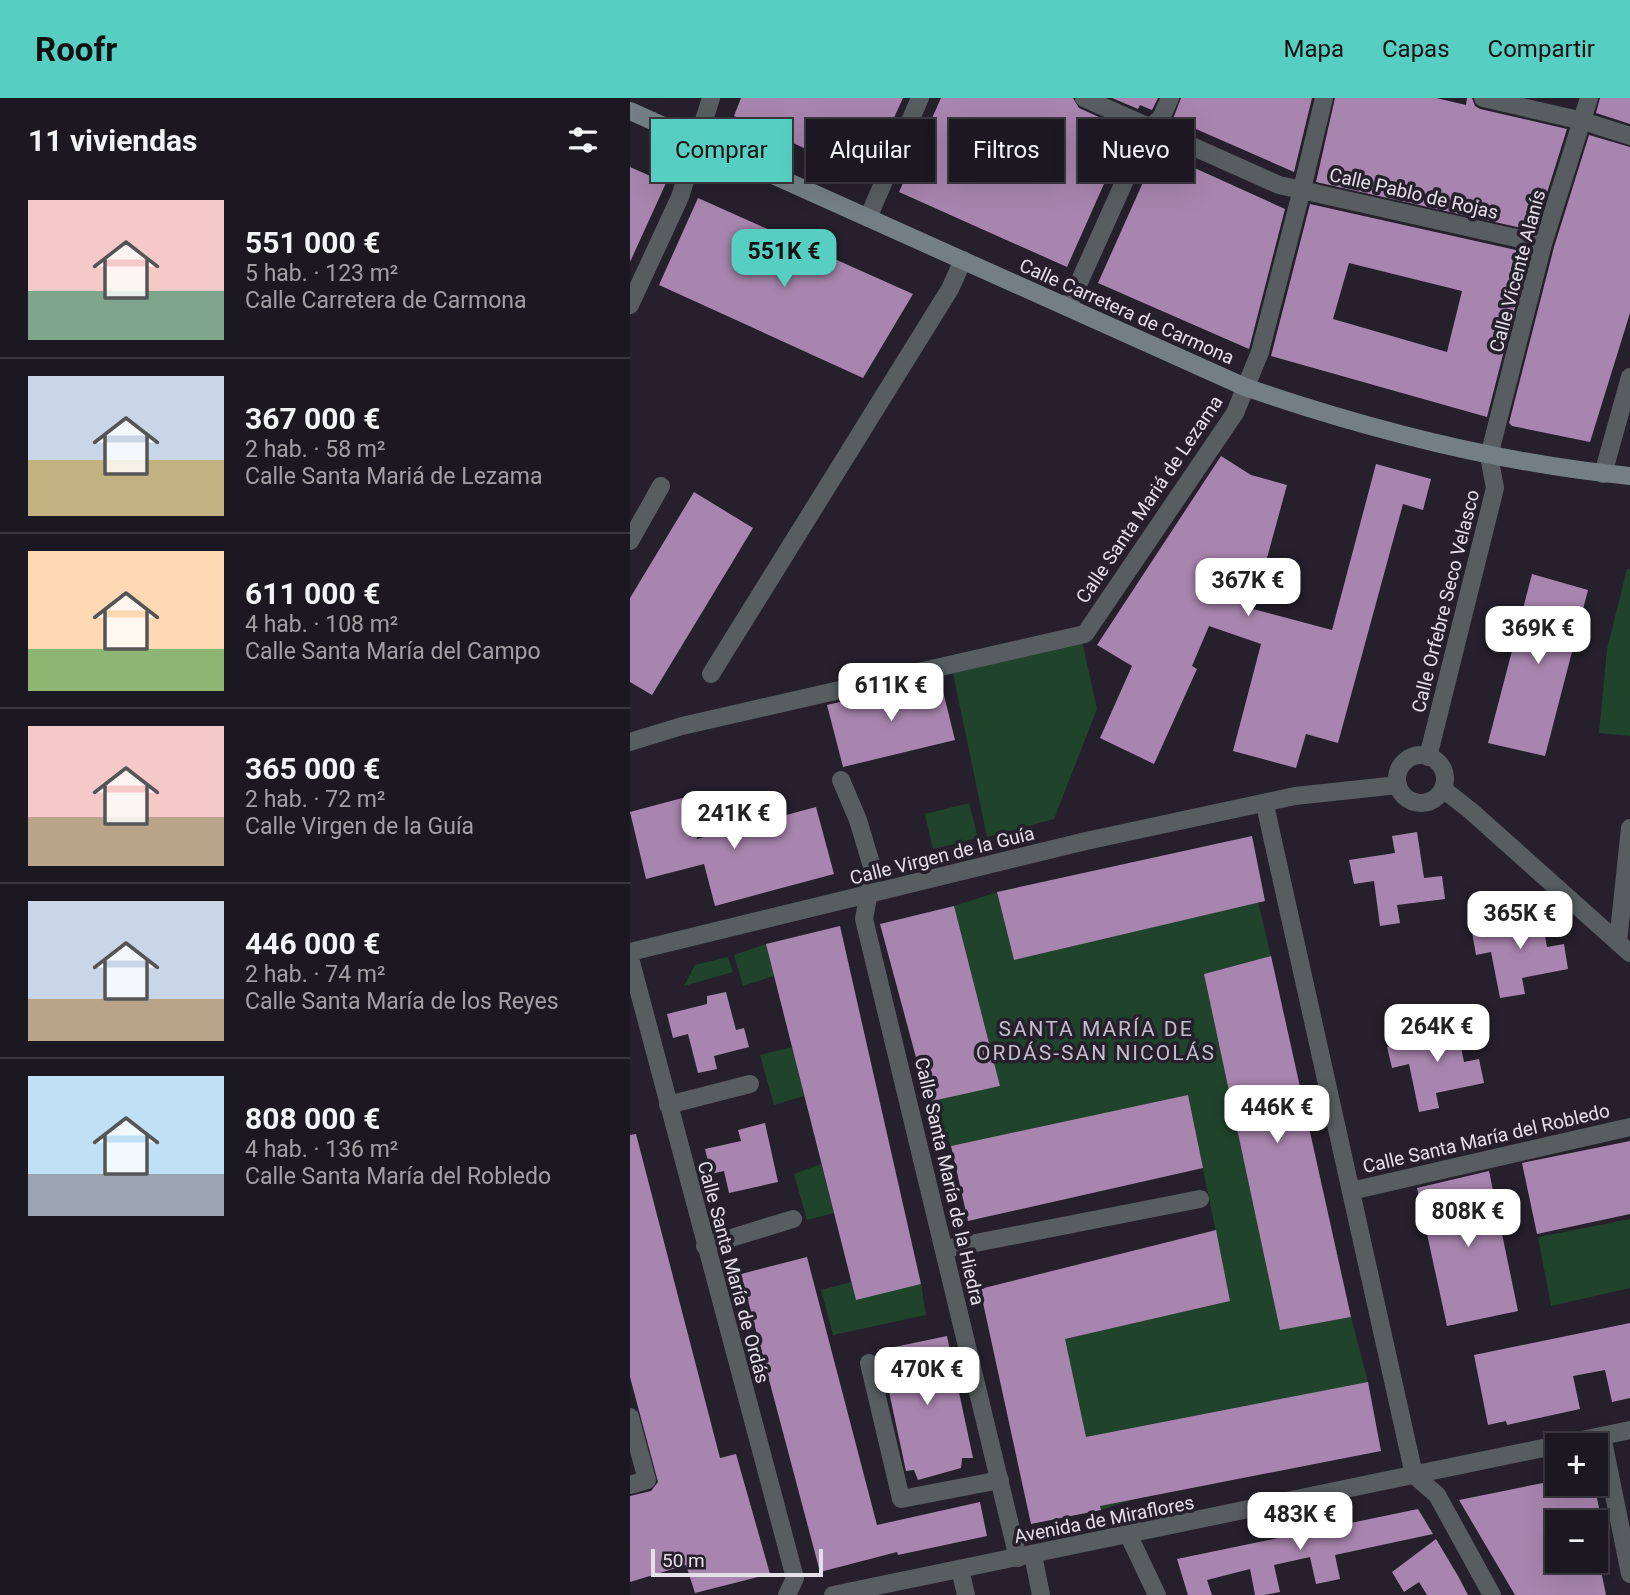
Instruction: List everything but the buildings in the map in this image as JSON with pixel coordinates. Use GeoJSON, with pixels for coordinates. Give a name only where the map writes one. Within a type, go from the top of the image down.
{"type":"FeatureCollection","features":[{"type":"Feature","properties":{"kind":"main road","name":"Calle Carretera de Carmona"},"geometry":{"type":"LineString","coordinates":[[630,111],[651,121]]}},
{"type":"Feature","properties":{"kind":"main road","name":"Calle Carretera de Carmona"},"geometry":{"type":"LineString","coordinates":[[788,182],[1245,387],[1327,415],[1489,456],[1630,476]]}},
{"type":"Feature","properties":{"kind":"street"},"geometry":{"type":"LineString","coordinates":[[704,119],[711,98]]}},
{"type":"Feature","properties":{"kind":"street"},"geometry":{"type":"LineString","coordinates":[[868,218],[920,98]]}},
{"type":"Feature","properties":{"kind":"street","name":"Calle Pablo de Rojas"},"geometry":{"type":"LineString","coordinates":[[1084,98],[1127,119]]}},
{"type":"Feature","properties":{"kind":"street"},"geometry":{"type":"LineString","coordinates":[[1160,119],[1170,98]]}},
{"type":"Feature","properties":{"kind":"street","name":"Calle Santa Mariá de Lezama"},"geometry":{"type":"LineString","coordinates":[[630,742],[682,726],[1084,634],[1235,413],[1260,352],[1324,98]]}},
{"type":"Feature","properties":{"kind":"street"},"geometry":{"type":"LineString","coordinates":[[1483,98],[1583,121],[1630,136]]}},
{"type":"Feature","properties":{"kind":"street","name":"Calle Vicente Alanís"},"geometry":{"type":"LineString","coordinates":[[1489,456],[1543,244],[1589,98]]}},
{"type":"Feature","properties":{"kind":"street","name":"Calle Pablo de Rojas"},"geometry":{"type":"LineString","coordinates":[[1194,149],[1279,185],[1543,244]]}},
{"type":"Feature","properties":{"kind":"street"},"geometry":{"type":"LineString","coordinates":[[630,305],[680,197],[684,182]]}},
{"type":"Feature","properties":{"kind":"street"},"geometry":{"type":"LineString","coordinates":[[1068,307],[1124,182]]}},
{"type":"Feature","properties":{"kind":"street"},"geometry":{"type":"LineString","coordinates":[[711,674],[950,289],[963,260]]}},
{"type":"Feature","properties":{"kind":"street"},"geometry":{"type":"LineString","coordinates":[[1603,474],[1630,377]]}},
{"type":"Feature","properties":{"kind":"street","name":"Calle Orfebre Seco Velasco"},"geometry":{"type":"LineString","coordinates":[[1428,757],[1495,488],[1489,456]]}},
{"type":"Feature","properties":{"kind":"street"},"geometry":{"type":"LineString","coordinates":[[630,541],[661,486]]}},
{"type":"Feature","properties":{"kind":"street"},"geometry":{"type":"LineString","coordinates":[[1414,756],[1428,757],[1443,771],[1443,789],[1436,797],[1422,803],[1406,798],[1398,785],[1402,764],[1414,756]]}},
{"type":"Feature","properties":{"kind":"street","name":"Calle Santa María de la Hiedra"},"geometry":{"type":"LineString","coordinates":[[841,780],[858,820],[873,870],[864,919],[1000,1480],[1041,1595]]}},
{"type":"Feature","properties":{"kind":"street","name":"Calle Virgen de la Guía"},"geometry":{"type":"LineString","coordinates":[[630,952],[1086,841],[1265,805],[1296,796],[1398,785]]}},
{"type":"Feature","properties":{"kind":"street"},"geometry":{"type":"LineString","coordinates":[[1443,789],[1624,947]]}},
{"type":"Feature","properties":{"kind":"street"},"geometry":{"type":"LineString","coordinates":[[1265,805],[1414,1475],[1437,1494],[1492,1595]]}},
{"type":"Feature","properties":{"kind":"street"},"geometry":{"type":"LineString","coordinates":[[1624,947],[1630,828]]}},
{"type":"Feature","properties":{"kind":"street","name":"Calle Santa María de Ordás"},"geometry":{"type":"LineString","coordinates":[[630,958],[795,1578],[787,1595]]}},
{"type":"Feature","properties":{"kind":"street"},"geometry":{"type":"LineString","coordinates":[[668,1105],[750,1084]]}},
{"type":"Feature","properties":{"kind":"street","name":"Calle Santa María del Robledo"},"geometry":{"type":"LineString","coordinates":[[1352,1191],[1630,1127]]}},
{"type":"Feature","properties":{"kind":"street"},"geometry":{"type":"LineString","coordinates":[[945,1249],[1200,1199]]}},
{"type":"Feature","properties":{"kind":"street"},"geometry":{"type":"LineString","coordinates":[[705,1246],[793,1219]]}},
{"type":"Feature","properties":{"kind":"street"},"geometry":{"type":"LineString","coordinates":[[869,1363],[901,1499],[1000,1480]]}},
{"type":"Feature","properties":{"kind":"street"},"geometry":{"type":"LineString","coordinates":[[630,1417],[646,1480],[630,1485]]}},
{"type":"Feature","properties":{"kind":"street","name":"Avenida de Miraflores"},"geometry":{"type":"LineString","coordinates":[[1608,1435],[1630,1430]]}},
{"type":"Feature","properties":{"kind":"street","name":"Avenida de Miraflores"},"geometry":{"type":"LineString","coordinates":[[833,1595],[880,1590],[960,1569],[1545,1448]]}},
{"type":"Feature","properties":{"kind":"street"},"geometry":{"type":"LineString","coordinates":[[1608,1466],[1630,1574]]}},
{"type":"Feature","properties":{"kind":"street"},"geometry":{"type":"LineString","coordinates":[[1129,1536],[1157,1595]]}},
{"type":"Feature","properties":{"kind":"street"},"geometry":{"type":"LineString","coordinates":[[960,1569],[966,1595]]}},
{"type":"Feature","properties":{"kind":"green space"},"geometry":{"type":"Polygon","coordinates":[[[1627,569],[1630,569],[1630,736],[1599,733],[1607,649],[1627,569]]]}},
{"type":"Feature","properties":{"kind":"green space"},"geometry":{"type":"Polygon","coordinates":[[[1082,641],[1097,709],[1054,819],[987,837],[953,673],[1082,641]]]}},
{"type":"Feature","properties":{"kind":"green space"},"geometry":{"type":"Polygon","coordinates":[[[969,803],[978,838],[933,849],[925,814],[969,803]]]}},
{"type":"Feature","properties":{"kind":"green space"},"geometry":{"type":"Polygon","coordinates":[[[997,892],[1014,960],[1258,902],[1271,956],[1204,974],[1280,1329],[1351,1317],[1368,1382],[1131,1500],[1101,1510],[1002,1383],[994,1355],[1230,1301],[1188,1096],[951,1146],[928,1102],[1000,1086],[954,906],[997,892]]]}},
{"type":"Feature","properties":{"kind":"green space"},"geometry":{"type":"Polygon","coordinates":[[[766,944],[774,976],[743,986],[734,955],[766,944]]]}},
{"type":"Feature","properties":{"kind":"green space"},"geometry":{"type":"Polygon","coordinates":[[[728,957],[733,972],[684,986],[695,965],[728,957]]]}},
{"type":"Feature","properties":{"kind":"green space"},"geometry":{"type":"Polygon","coordinates":[[[792,1047],[804,1096],[774,1105],[760,1055],[792,1047]]]}},
{"type":"Feature","properties":{"kind":"green space"},"geometry":{"type":"Polygon","coordinates":[[[821,1164],[834,1213],[807,1220],[794,1174],[821,1164]]]}},
{"type":"Feature","properties":{"kind":"green space"},"geometry":{"type":"Polygon","coordinates":[[[1630,1219],[1630,1288],[1551,1306],[1538,1237],[1630,1219]]]}},
{"type":"Feature","properties":{"kind":"green space"},"geometry":{"type":"Polygon","coordinates":[[[851,1282],[856,1299],[921,1284],[926,1315],[833,1335],[821,1290],[851,1282]]]}},
{"type":"Feature","properties":{"kind":"district","name":"SANTA MARÍA DE ORDÁS-SAN NICOLÁS"},"geometry":{"type":"Point","coordinates":[1096,1041]}}]}
